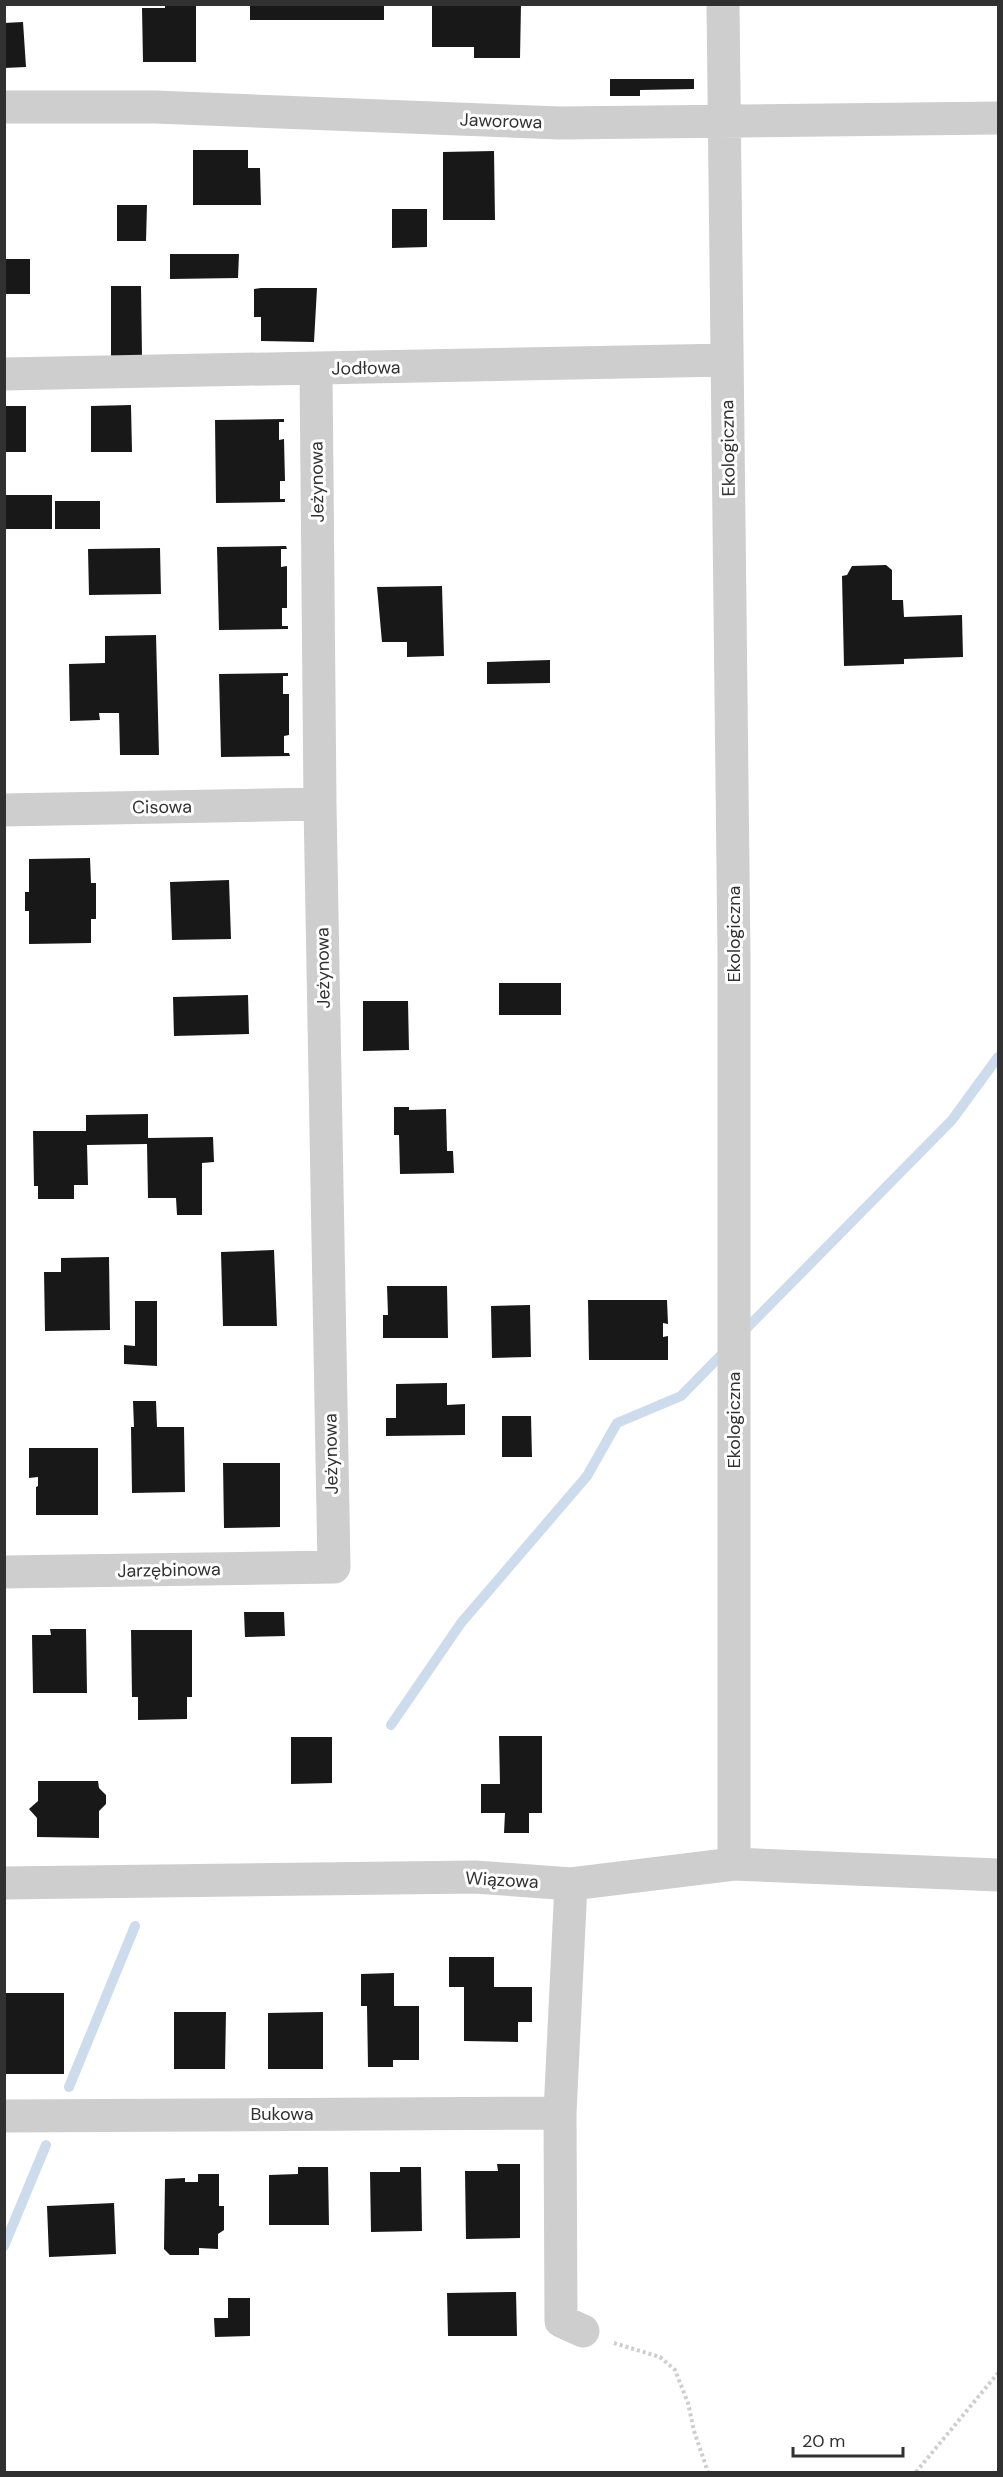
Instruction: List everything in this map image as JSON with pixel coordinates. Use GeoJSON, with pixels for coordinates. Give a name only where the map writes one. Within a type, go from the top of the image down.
{"type":"FeatureCollection","features":[{"type":"Feature","properties":{"kind":"street","name":"Ekologiczna"},"geometry":{"type":"LineString","coordinates":[[723,4],[734,955],[734,1864]]}},
{"type":"Feature","properties":{"kind":"street","name":"Jaworowa"},"geometry":{"type":"LineString","coordinates":[[4,107],[155,107],[560,123],[999,118]]}},
{"type":"Feature","properties":{"kind":"street","name":"Jodłowa"},"geometry":{"type":"LineString","coordinates":[[4,374],[316,370],[727,360]]}},
{"type":"Feature","properties":{"kind":"street","name":"Jeżynowa"},"geometry":{"type":"LineString","coordinates":[[316,370],[320,804],[334,1567]]}},
{"type":"Feature","properties":{"kind":"street","name":"Cisowa"},"geometry":{"type":"LineString","coordinates":[[4,810],[320,804]]}},
{"type":"Feature","properties":{"kind":"street","name":"Jarzębinowa"},"geometry":{"type":"LineString","coordinates":[[4,1572],[334,1567]]}},
{"type":"Feature","properties":{"kind":"street","name":"Wiązowa"},"geometry":{"type":"LineString","coordinates":[[4,1883],[475,1877],[571,1884],[734,1864],[999,1875]]}},
{"type":"Feature","properties":{"kind":"street"},"geometry":{"type":"LineString","coordinates":[[571,1884],[560,2112],[561,2320],[583,2331]]}},
{"type":"Feature","properties":{"kind":"street","name":"Bukowa"},"geometry":{"type":"LineString","coordinates":[[4,2116],[560,2112]]}},
{"type":"Feature","properties":{"kind":"path"},"geometry":{"type":"LineString","coordinates":[[583,2331],[595,2338],[660,2357],[675,2370],[688,2403],[694,2431],[708,2472]]}},
{"type":"Feature","properties":{"kind":"path"},"geometry":{"type":"LineString","coordinates":[[916,2472],[999,2373]]}},
{"type":"Feature","properties":{"kind":"building"},"geometry":{"type":"Polygon","coordinates":[[[165,4],[196,4],[196,62],[143,62],[142,8],[165,8],[165,4]]]}},
{"type":"Feature","properties":{"kind":"building"},"geometry":{"type":"Polygon","coordinates":[[[250,4],[384,4],[384,20],[250,20],[250,4]]]}},
{"type":"Feature","properties":{"kind":"building"},"geometry":{"type":"Polygon","coordinates":[[[432,4],[521,4],[520,58],[474,58],[474,47],[432,47],[432,4]]]}},
{"type":"Feature","properties":{"kind":"building"},"geometry":{"type":"Polygon","coordinates":[[[23,22],[26,67],[4,68],[4,23],[23,22]]]}},
{"type":"Feature","properties":{"kind":"building"},"geometry":{"type":"Polygon","coordinates":[[[610,79],[694,79],[694,89],[640,90],[640,96],[610,96],[610,79]]]}},
{"type":"Feature","properties":{"kind":"building"},"geometry":{"type":"Polygon","coordinates":[[[193,150],[248,150],[248,168],[260,168],[261,205],[193,205],[193,150]]]}},
{"type":"Feature","properties":{"kind":"building"},"geometry":{"type":"Polygon","coordinates":[[[494,151],[495,220],[443,220],[443,152],[494,151]]]}},
{"type":"Feature","properties":{"kind":"building"},"geometry":{"type":"Polygon","coordinates":[[[117,205],[147,205],[146,241],[117,241],[117,205]]]}},
{"type":"Feature","properties":{"kind":"building"},"geometry":{"type":"Polygon","coordinates":[[[392,209],[427,209],[427,247],[392,248],[392,209]]]}},
{"type":"Feature","properties":{"kind":"building"},"geometry":{"type":"Polygon","coordinates":[[[170,254],[239,254],[238,278],[170,279],[170,254]]]}},
{"type":"Feature","properties":{"kind":"building"},"geometry":{"type":"Polygon","coordinates":[[[4,259],[30,259],[30,294],[4,294],[4,259]]]}},
{"type":"Feature","properties":{"kind":"building"},"geometry":{"type":"Polygon","coordinates":[[[111,286],[141,286],[142,357],[111,357],[111,286]]]}},
{"type":"Feature","properties":{"kind":"building"},"geometry":{"type":"Polygon","coordinates":[[[317,288],[314,342],[261,341],[261,317],[254,317],[254,289],[317,288]]]}},
{"type":"Feature","properties":{"kind":"building"},"geometry":{"type":"Polygon","coordinates":[[[131,405],[132,452],[91,452],[91,406],[131,405]]]}},
{"type":"Feature","properties":{"kind":"building"},"geometry":{"type":"Polygon","coordinates":[[[4,406],[26,406],[26,452],[4,452],[4,406]]]}},
{"type":"Feature","properties":{"kind":"building"},"geometry":{"type":"Polygon","coordinates":[[[284,419],[284,422],[279,422],[279,440],[284,439],[285,481],[280,481],[280,499],[285,499],[285,502],[216,503],[215,420],[284,419]]]}},
{"type":"Feature","properties":{"kind":"building"},"geometry":{"type":"Polygon","coordinates":[[[4,495],[52,495],[52,529],[4,529],[4,495]]]}},
{"type":"Feature","properties":{"kind":"building"},"geometry":{"type":"Polygon","coordinates":[[[55,501],[100,501],[100,529],[55,529],[55,501]]]}},
{"type":"Feature","properties":{"kind":"building"},"geometry":{"type":"Polygon","coordinates":[[[286,546],[287,549],[281,549],[281,567],[287,566],[287,608],[282,608],[282,626],[288,626],[288,629],[219,630],[217,547],[286,546]]]}},
{"type":"Feature","properties":{"kind":"building"},"geometry":{"type":"Polygon","coordinates":[[[160,548],[161,594],[89,595],[88,549],[160,548]]]}},
{"type":"Feature","properties":{"kind":"building"},"geometry":{"type":"Polygon","coordinates":[[[886,565],[892,570],[892,600],[903,600],[904,617],[962,615],[963,657],[904,659],[904,664],[844,666],[842,576],[847,575],[852,566],[886,565]]]}},
{"type":"Feature","properties":{"kind":"building"},"geometry":{"type":"Polygon","coordinates":[[[442,586],[444,656],[407,657],[407,642],[382,642],[377,587],[442,586]]]}},
{"type":"Feature","properties":{"kind":"building"},"geometry":{"type":"Polygon","coordinates":[[[156,635],[159,755],[120,755],[119,713],[99,713],[100,720],[70,721],[69,664],[105,663],[105,636],[156,635]]]}},
{"type":"Feature","properties":{"kind":"building"},"geometry":{"type":"Polygon","coordinates":[[[550,660],[550,683],[487,684],[487,662],[550,660]]]}},
{"type":"Feature","properties":{"kind":"building"},"geometry":{"type":"Polygon","coordinates":[[[288,673],[288,676],[283,676],[283,694],[289,694],[289,735],[284,736],[284,753],[289,753],[290,756],[221,757],[219,674],[288,673]]]}},
{"type":"Feature","properties":{"kind":"building"},"geometry":{"type":"Polygon","coordinates":[[[90,858],[91,883],[96,883],[96,919],[91,919],[91,943],[29,944],[29,911],[25,911],[25,892],[29,892],[29,859],[90,858]]]}},
{"type":"Feature","properties":{"kind":"building"},"geometry":{"type":"Polygon","coordinates":[[[229,880],[231,939],[172,940],[170,882],[229,880]]]}},
{"type":"Feature","properties":{"kind":"building"},"geometry":{"type":"Polygon","coordinates":[[[499,983],[561,983],[561,1015],[499,1015],[499,983]]]}},
{"type":"Feature","properties":{"kind":"building"},"geometry":{"type":"Polygon","coordinates":[[[248,995],[249,1034],[174,1036],[173,997],[248,995]]]}},
{"type":"Feature","properties":{"kind":"building"},"geometry":{"type":"Polygon","coordinates":[[[363,1001],[408,1001],[409,1050],[363,1051],[363,1001]]]}},
{"type":"Feature","properties":{"kind":"building"},"geometry":{"type":"Polygon","coordinates":[[[394,1107],[409,1107],[409,1110],[446,1109],[447,1151],[453,1151],[454,1173],[400,1174],[399,1135],[394,1135],[394,1107]]]}},
{"type":"Feature","properties":{"kind":"building"},"geometry":{"type":"Polygon","coordinates":[[[148,1114],[148,1138],[213,1137],[214,1162],[202,1163],[202,1215],[177,1215],[176,1198],[148,1198],[147,1144],[87,1145],[88,1185],[74,1185],[74,1199],[38,1199],[38,1186],[34,1186],[33,1131],[86,1131],[86,1115],[148,1114]]]}},
{"type":"Feature","properties":{"kind":"building"},"geometry":{"type":"Polygon","coordinates":[[[274,1250],[277,1326],[223,1326],[221,1252],[274,1250]]]}},
{"type":"Feature","properties":{"kind":"building"},"geometry":{"type":"Polygon","coordinates":[[[109,1257],[110,1330],[45,1331],[44,1272],[61,1272],[61,1258],[109,1257]]]}},
{"type":"Feature","properties":{"kind":"building"},"geometry":{"type":"Polygon","coordinates":[[[387,1286],[447,1286],[448,1338],[383,1338],[383,1315],[388,1315],[387,1286]]]}},
{"type":"Feature","properties":{"kind":"building"},"geometry":{"type":"Polygon","coordinates":[[[588,1300],[667,1300],[668,1324],[663,1323],[663,1337],[668,1336],[668,1360],[589,1360],[588,1300]]]}},
{"type":"Feature","properties":{"kind":"building"},"geometry":{"type":"Polygon","coordinates":[[[135,1301],[157,1301],[157,1366],[124,1364],[124,1345],[135,1346],[135,1301]]]}},
{"type":"Feature","properties":{"kind":"building"},"geometry":{"type":"Polygon","coordinates":[[[530,1305],[531,1357],[492,1358],[491,1306],[530,1305]]]}},
{"type":"Feature","properties":{"kind":"building"},"geometry":{"type":"Polygon","coordinates":[[[447,1383],[447,1405],[465,1404],[465,1435],[386,1436],[386,1418],[396,1418],[396,1384],[447,1383]]]}},
{"type":"Feature","properties":{"kind":"building"},"geometry":{"type":"Polygon","coordinates":[[[133,1401],[156,1401],[157,1427],[184,1427],[185,1492],[132,1493],[133,1401]]]}},
{"type":"Feature","properties":{"kind":"building"},"geometry":{"type":"Polygon","coordinates":[[[502,1416],[531,1416],[532,1457],[502,1457],[502,1416]]]}},
{"type":"Feature","properties":{"kind":"building"},"geometry":{"type":"Polygon","coordinates":[[[29,1448],[98,1448],[98,1515],[36,1515],[38,1477],[29,1478],[29,1448]]]}},
{"type":"Feature","properties":{"kind":"building"},"geometry":{"type":"Polygon","coordinates":[[[223,1463],[280,1463],[280,1527],[224,1528],[223,1463]]]}},
{"type":"Feature","properties":{"kind":"building"},"geometry":{"type":"Polygon","coordinates":[[[244,1612],[284,1612],[285,1636],[245,1637],[244,1612]]]}},
{"type":"Feature","properties":{"kind":"building"},"geometry":{"type":"Polygon","coordinates":[[[50,1629],[86,1629],[87,1693],[33,1693],[32,1635],[51,1635],[50,1629]]]}},
{"type":"Feature","properties":{"kind":"building"},"geometry":{"type":"Polygon","coordinates":[[[131,1630],[192,1630],[192,1697],[187,1697],[187,1719],[138,1720],[138,1697],[132,1697],[131,1630]]]}},
{"type":"Feature","properties":{"kind":"building"},"geometry":{"type":"Polygon","coordinates":[[[499,1736],[542,1736],[542,1813],[529,1813],[529,1833],[504,1833],[505,1813],[481,1813],[481,1784],[500,1784],[499,1736]]]}},
{"type":"Feature","properties":{"kind":"building"},"geometry":{"type":"Polygon","coordinates":[[[291,1737],[332,1737],[332,1783],[291,1784],[291,1737]]]}},
{"type":"Feature","properties":{"kind":"building"},"geometry":{"type":"Polygon","coordinates":[[[38,1781],[98,1781],[99,1788],[106,1795],[106,1804],[99,1811],[99,1838],[37,1837],[37,1818],[29,1809],[38,1801],[38,1781]]]}},
{"type":"Feature","properties":{"kind":"building"},"geometry":{"type":"Polygon","coordinates":[[[449,1957],[494,1957],[494,1987],[532,1987],[532,2022],[518,2022],[518,2042],[464,2041],[464,1987],[449,1987],[449,1957]]]}},
{"type":"Feature","properties":{"kind":"building"},"geometry":{"type":"Polygon","coordinates":[[[394,1973],[394,2006],[419,2006],[419,2060],[393,2060],[393,2067],[368,2067],[367,2006],[361,2006],[361,1974],[394,1973]]]}},
{"type":"Feature","properties":{"kind":"building"},"geometry":{"type":"Polygon","coordinates":[[[4,1993],[64,1993],[64,2074],[4,2074],[4,1993]]]}},
{"type":"Feature","properties":{"kind":"building"},"geometry":{"type":"Polygon","coordinates":[[[174,2012],[226,2012],[225,2069],[174,2069],[174,2012]]]}},
{"type":"Feature","properties":{"kind":"building"},"geometry":{"type":"Polygon","coordinates":[[[323,2012],[323,2069],[268,2069],[268,2013],[323,2012]]]}},
{"type":"Feature","properties":{"kind":"building"},"geometry":{"type":"Polygon","coordinates":[[[497,2164],[520,2164],[520,2238],[466,2239],[465,2171],[498,2171],[497,2164]]]}},
{"type":"Feature","properties":{"kind":"building"},"geometry":{"type":"Polygon","coordinates":[[[298,2167],[328,2167],[329,2225],[269,2225],[269,2175],[298,2174],[298,2167]]]}},
{"type":"Feature","properties":{"kind":"building"},"geometry":{"type":"Polygon","coordinates":[[[400,2167],[421,2167],[422,2231],[371,2232],[370,2172],[400,2172],[400,2167]]]}},
{"type":"Feature","properties":{"kind":"building"},"geometry":{"type":"Polygon","coordinates":[[[198,2174],[219,2174],[219,2206],[224,2206],[224,2230],[218,2234],[218,2249],[199,2248],[199,2255],[170,2255],[164,2249],[165,2179],[185,2178],[185,2182],[198,2182],[198,2174]]]}},
{"type":"Feature","properties":{"kind":"building"},"geometry":{"type":"Polygon","coordinates":[[[114,2203],[116,2254],[49,2257],[47,2206],[114,2203]]]}},
{"type":"Feature","properties":{"kind":"building"},"geometry":{"type":"Polygon","coordinates":[[[516,2292],[517,2336],[448,2336],[447,2293],[516,2292]]]}},
{"type":"Feature","properties":{"kind":"building"},"geometry":{"type":"Polygon","coordinates":[[[228,2298],[250,2298],[250,2336],[215,2337],[214,2318],[228,2318],[228,2298]]]}},
{"type":"Feature","properties":{"kind":"waterway"},"geometry":{"type":"LineString","coordinates":[[742,1333],[952,1120],[998,1057]]}},
{"type":"Feature","properties":{"kind":"waterway"},"geometry":{"type":"LineString","coordinates":[[391,1725],[461,1623],[587,1476],[617,1423],[681,1396],[727,1349]]}},
{"type":"Feature","properties":{"kind":"waterway"},"geometry":{"type":"LineString","coordinates":[[69,2087],[135,1926]]}},
{"type":"Feature","properties":{"kind":"waterway"},"geometry":{"type":"LineString","coordinates":[[4,2246],[46,2145]]}}]}
